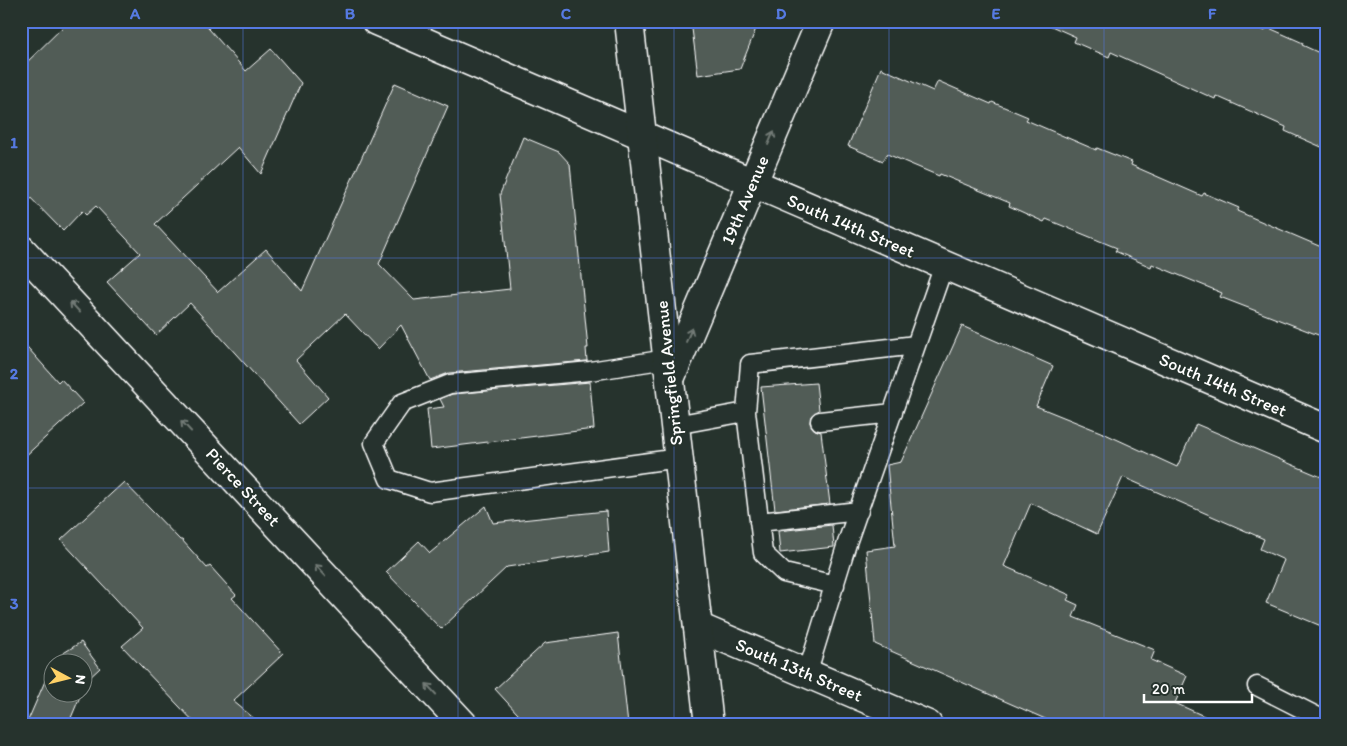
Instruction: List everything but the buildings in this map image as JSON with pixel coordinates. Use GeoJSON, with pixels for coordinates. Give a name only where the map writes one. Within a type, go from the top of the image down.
{"type":"FeatureCollection","features":[{"type":"Feature","properties":{"kind":"street","name":"Springfield Avenue"},"geometry":{"type":"LineString","coordinates":[[629,21],[709,725]]}},
{"type":"Feature","properties":{"kind":"street","name":"19th Avenue"},"geometry":{"type":"LineString","coordinates":[[669,369],[752,183],[821,21]]}},
{"type":"Feature","properties":{"kind":"street","name":"South 14th Street"},"geometry":{"type":"LineString","coordinates":[[378,22],[1326,429]]}},
{"type":"Feature","properties":{"kind":"street","name":"Pierce Street"},"geometry":{"type":"LineString","coordinates":[[21,250],[464,725]]}},
{"type":"Feature","properties":{"kind":"street","name":"South 13th Street"},"geometry":{"type":"LineString","coordinates":[[698,627],[928,725]]}},
{"type":"Feature","properties":{"kind":"lane"},"geometry":{"type":"LineString","coordinates":[[807,674],[858,511],[944,265]]}},
{"type":"Feature","properties":{"kind":"lane"},"geometry":{"type":"LineString","coordinates":[[834,584],[784,573],[763,553],[759,522],[757,429],[746,412],[750,364],[916,345]]}},
{"type":"Feature","properties":{"kind":"lane"},"geometry":{"type":"LineString","coordinates":[[669,369],[590,372],[450,384],[402,403],[374,443],[389,478],[430,492],[679,458]]}},
{"type":"Feature","properties":{"kind":"lane"},"geometry":{"type":"LineString","coordinates":[[675,425],[746,412]]}},
{"type":"Feature","properties":{"kind":"lane"},"geometry":{"type":"LineString","coordinates":[[820,421],[893,413]]}},
{"type":"Feature","properties":{"kind":"lane"},"geometry":{"type":"LineString","coordinates":[[759,522],[858,511]]}},
{"type":"Feature","properties":{"kind":"lane"},"geometry":{"type":"LineString","coordinates":[[1257,686],[1326,721]]}}]}
